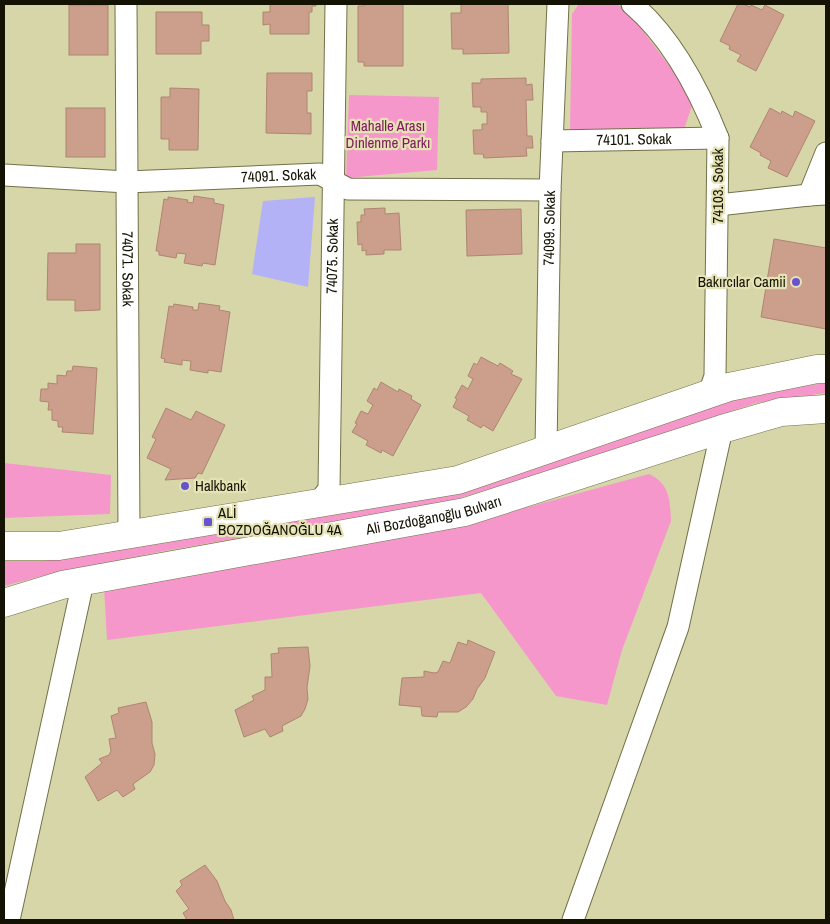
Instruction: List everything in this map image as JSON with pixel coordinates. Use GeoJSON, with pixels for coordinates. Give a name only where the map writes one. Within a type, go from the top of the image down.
{"type":"FeatureCollection","features":[{"type":"Feature","properties":{"kind":"main road","name":"Ali Bozdoğanoğlu Bulvarı"},"geometry":{"type":"LineString","coordinates":[[4,546],[59,546],[458,480],[729,387],[826,369]]}},
{"type":"Feature","properties":{"kind":"main road","name":"Ali Bozdoğanoğlu Bulvarı"},"geometry":{"type":"LineString","coordinates":[[4,603],[62,585],[465,512],[722,429],[782,412],[826,409]]}},
{"type":"Feature","properties":{"kind":"street","name":"74071. Sokak"},"geometry":{"type":"LineString","coordinates":[[126,4],[130,534]]}},
{"type":"Feature","properties":{"kind":"street","name":"74075. Sokak"},"geometry":{"type":"LineString","coordinates":[[317,504],[329,489],[336,4]]}},
{"type":"Feature","properties":{"kind":"street","name":"74099. Sokak"},"geometry":{"type":"LineString","coordinates":[[546,450],[550,190],[558,4]]}},
{"type":"Feature","properties":{"kind":"street","name":"74103. Sokak"},"geometry":{"type":"LineString","coordinates":[[632,4],[648,18],[674,51],[710,118],[718,138],[715,376],[709,394]]}},
{"type":"Feature","properties":{"kind":"street","name":"74101. Sokak"},"geometry":{"type":"LineString","coordinates":[[552,140],[718,138]]}},
{"type":"Feature","properties":{"kind":"street"},"geometry":{"type":"LineString","coordinates":[[718,205],[818,194],[826,153]]}},
{"type":"Feature","properties":{"kind":"street","name":"74091. Sokak"},"geometry":{"type":"LineString","coordinates":[[4,174],[128,182],[320,174],[348,189],[550,190]]}},
{"type":"Feature","properties":{"kind":"street"},"geometry":{"type":"LineString","coordinates":[[573,920],[678,627],[722,429]]}},
{"type":"Feature","properties":{"kind":"street"},"geometry":{"type":"LineString","coordinates":[[9,920],[83,582]]}},
{"type":"Feature","properties":{"kind":"green space"},"geometry":{"type":"Polygon","coordinates":[[[579,4],[616,4],[627,10],[671,68],[693,103],[683,132],[570,129],[572,14],[579,4]]]}},
{"type":"Feature","properties":{"kind":"green space","name":"Mahalle Arası Dinlenme Parkı"},"geometry":{"type":"Polygon","coordinates":[[[349,95],[439,97],[437,170],[346,178],[349,95]]]}},
{"type":"Feature","properties":{"kind":"green space"},"geometry":{"type":"Polygon","coordinates":[[[826,383],[826,393],[756,403],[554,470],[446,502],[164,551],[46,575],[4,586],[4,561],[42,561],[365,508],[753,393],[826,383]]]}},
{"type":"Feature","properties":{"kind":"green space"},"geometry":{"type":"Polygon","coordinates":[[[4,463],[111,475],[110,514],[4,518],[4,463]]]}},
{"type":"Feature","properties":{"kind":"green space"},"geometry":{"type":"Polygon","coordinates":[[[649,474],[661,483],[668,493],[671,521],[622,650],[607,705],[556,696],[481,593],[107,640],[104,587],[355,546],[532,506],[649,474]]]}},
{"type":"Feature","properties":{"kind":"water"},"geometry":{"type":"Polygon","coordinates":[[[315,197],[308,287],[252,274],[263,201],[315,197]]]}},
{"type":"Feature","properties":{"kind":"building"},"geometry":{"type":"Polygon","coordinates":[[[270,4],[316,4],[316,6],[312,6],[312,12],[309,12],[309,34],[270,34],[270,24],[263,25],[263,12],[270,12],[270,4]]]}},
{"type":"Feature","properties":{"kind":"building"},"geometry":{"type":"Polygon","coordinates":[[[364,4],[403,4],[403,66],[364,66],[364,62],[358,62],[358,6],[364,6],[364,4]]]}},
{"type":"Feature","properties":{"kind":"building"},"geometry":{"type":"Polygon","coordinates":[[[461,4],[508,4],[509,53],[463,54],[463,49],[452,49],[451,13],[461,13],[461,4]]]}},
{"type":"Feature","properties":{"kind":"building"},"geometry":{"type":"Polygon","coordinates":[[[738,4],[750,7],[751,5],[762,10],[765,5],[784,15],[756,71],[737,61],[741,55],[729,49],[730,46],[720,41],[738,4]]]}},
{"type":"Feature","properties":{"kind":"building"},"geometry":{"type":"Polygon","coordinates":[[[69,5],[108,5],[108,55],[69,55],[69,5]]]}},
{"type":"Feature","properties":{"kind":"building"},"geometry":{"type":"Polygon","coordinates":[[[156,12],[202,12],[202,25],[209,25],[209,41],[201,41],[201,54],[156,54],[156,12]]]}},
{"type":"Feature","properties":{"kind":"building"},"geometry":{"type":"Polygon","coordinates":[[[267,73],[312,73],[312,91],[307,91],[307,113],[311,113],[311,134],[266,133],[267,73]]]}},
{"type":"Feature","properties":{"kind":"building"},"geometry":{"type":"Polygon","coordinates":[[[526,78],[526,85],[532,84],[533,100],[526,100],[527,136],[532,136],[533,148],[526,148],[527,156],[484,158],[483,154],[474,154],[473,130],[482,130],[482,124],[487,124],[487,112],[481,112],[481,107],[473,107],[472,83],[481,83],[481,79],[526,78]]]}},
{"type":"Feature","properties":{"kind":"building"},"geometry":{"type":"Polygon","coordinates":[[[170,88],[199,89],[198,150],[169,150],[169,139],[161,139],[161,97],[170,97],[170,88]]]}},
{"type":"Feature","properties":{"kind":"building"},"geometry":{"type":"Polygon","coordinates":[[[66,108],[105,108],[105,157],[66,157],[66,108]]]}},
{"type":"Feature","properties":{"kind":"building"},"geometry":{"type":"Polygon","coordinates":[[[770,108],[781,114],[782,111],[793,117],[795,111],[815,121],[787,177],[768,168],[771,161],[750,147],[770,108]]]}},
{"type":"Feature","properties":{"kind":"building"},"geometry":{"type":"Polygon","coordinates":[[[194,196],[214,199],[214,203],[224,205],[215,265],[203,263],[202,266],[184,263],[186,254],[177,253],[176,258],[159,255],[159,251],[156,251],[164,199],[168,200],[168,197],[188,200],[187,202],[193,203],[194,196]]]}},
{"type":"Feature","properties":{"kind":"building"},"geometry":{"type":"Polygon","coordinates":[[[385,208],[385,214],[399,213],[401,250],[384,250],[384,254],[366,255],[366,250],[362,251],[362,244],[358,245],[357,222],[361,222],[361,215],[365,215],[364,209],[385,208]]]}},
{"type":"Feature","properties":{"kind":"building"},"geometry":{"type":"Polygon","coordinates":[[[521,209],[522,254],[467,256],[466,210],[521,209]]]}},
{"type":"Feature","properties":{"kind":"building","name":"Bakırcılar Camii"},"geometry":{"type":"Polygon","coordinates":[[[774,239],[826,248],[826,329],[761,317],[774,239]]]}},
{"type":"Feature","properties":{"kind":"building"},"geometry":{"type":"Polygon","coordinates":[[[76,244],[100,244],[100,310],[75,311],[75,300],[47,300],[48,253],[76,253],[76,244]]]}},
{"type":"Feature","properties":{"kind":"building"},"geometry":{"type":"Polygon","coordinates":[[[199,303],[220,306],[219,310],[230,312],[221,372],[208,370],[208,373],[190,370],[191,361],[182,360],[182,365],[164,362],[165,359],[161,358],[169,306],[173,307],[174,304],[193,307],[193,310],[198,310],[199,303]]]}},
{"type":"Feature","properties":{"kind":"building"},"geometry":{"type":"Polygon","coordinates":[[[481,357],[498,366],[500,363],[513,371],[511,374],[522,379],[493,431],[483,425],[481,428],[467,420],[469,416],[453,407],[457,399],[455,398],[462,385],[468,389],[473,379],[468,376],[474,363],[477,365],[481,357]]]}},
{"type":"Feature","properties":{"kind":"building"},"geometry":{"type":"Polygon","coordinates":[[[73,366],[97,368],[93,434],[62,432],[63,427],[58,427],[58,421],[52,420],[52,410],[48,410],[49,402],[40,401],[41,389],[48,389],[48,383],[57,384],[57,375],[66,376],[67,371],[72,371],[73,366]]]}},
{"type":"Feature","properties":{"kind":"building"},"geometry":{"type":"Polygon","coordinates":[[[381,382],[398,392],[399,389],[412,396],[411,399],[421,405],[393,456],[382,450],[381,453],[366,445],[368,441],[352,432],[361,411],[368,414],[373,405],[367,401],[374,388],[377,390],[381,382]]]}},
{"type":"Feature","properties":{"kind":"building"},"geometry":{"type":"Polygon","coordinates":[[[166,408],[191,420],[196,411],[225,425],[202,474],[198,473],[195,478],[165,480],[171,469],[147,458],[156,439],[152,437],[166,408]]]}},
{"type":"Feature","properties":{"kind":"building"},"geometry":{"type":"Polygon","coordinates":[[[468,640],[495,652],[485,678],[466,707],[458,712],[438,712],[437,717],[422,716],[421,707],[399,705],[402,678],[424,677],[424,671],[438,672],[443,661],[450,663],[458,642],[467,645],[468,640]]]}},
{"type":"Feature","properties":{"kind":"building"},"geometry":{"type":"Polygon","coordinates":[[[308,647],[310,666],[307,688],[308,699],[301,716],[282,726],[283,731],[270,737],[265,729],[244,737],[235,710],[254,700],[252,696],[265,690],[265,677],[272,677],[271,654],[279,653],[278,648],[308,647]]]}},
{"type":"Feature","properties":{"kind":"building"},"geometry":{"type":"Polygon","coordinates":[[[146,702],[152,722],[152,743],[155,754],[154,765],[150,772],[133,784],[135,789],[123,797],[117,790],[98,801],[85,777],[102,763],[99,759],[109,755],[111,751],[109,739],[116,738],[111,716],[119,713],[118,708],[146,702]]]}},
{"type":"Feature","properties":{"kind":"building"},"geometry":{"type":"Polygon","coordinates":[[[205,865],[217,881],[234,920],[187,920],[183,913],[189,909],[176,891],[182,885],[180,881],[205,865]]]}},
{"type":"Feature","properties":{"kind":"place","name":"Bakırcılar Camii"},"geometry":{"type":"Point","coordinates":[796,282]}},
{"type":"Feature","properties":{"kind":"place","name":"Halkbank"},"geometry":{"type":"Point","coordinates":[185,486]}},
{"type":"Feature","properties":{"kind":"place","name":"ALİ BOZDOĞANOĞLU 4A"},"geometry":{"type":"Point","coordinates":[208,522]}}]}
